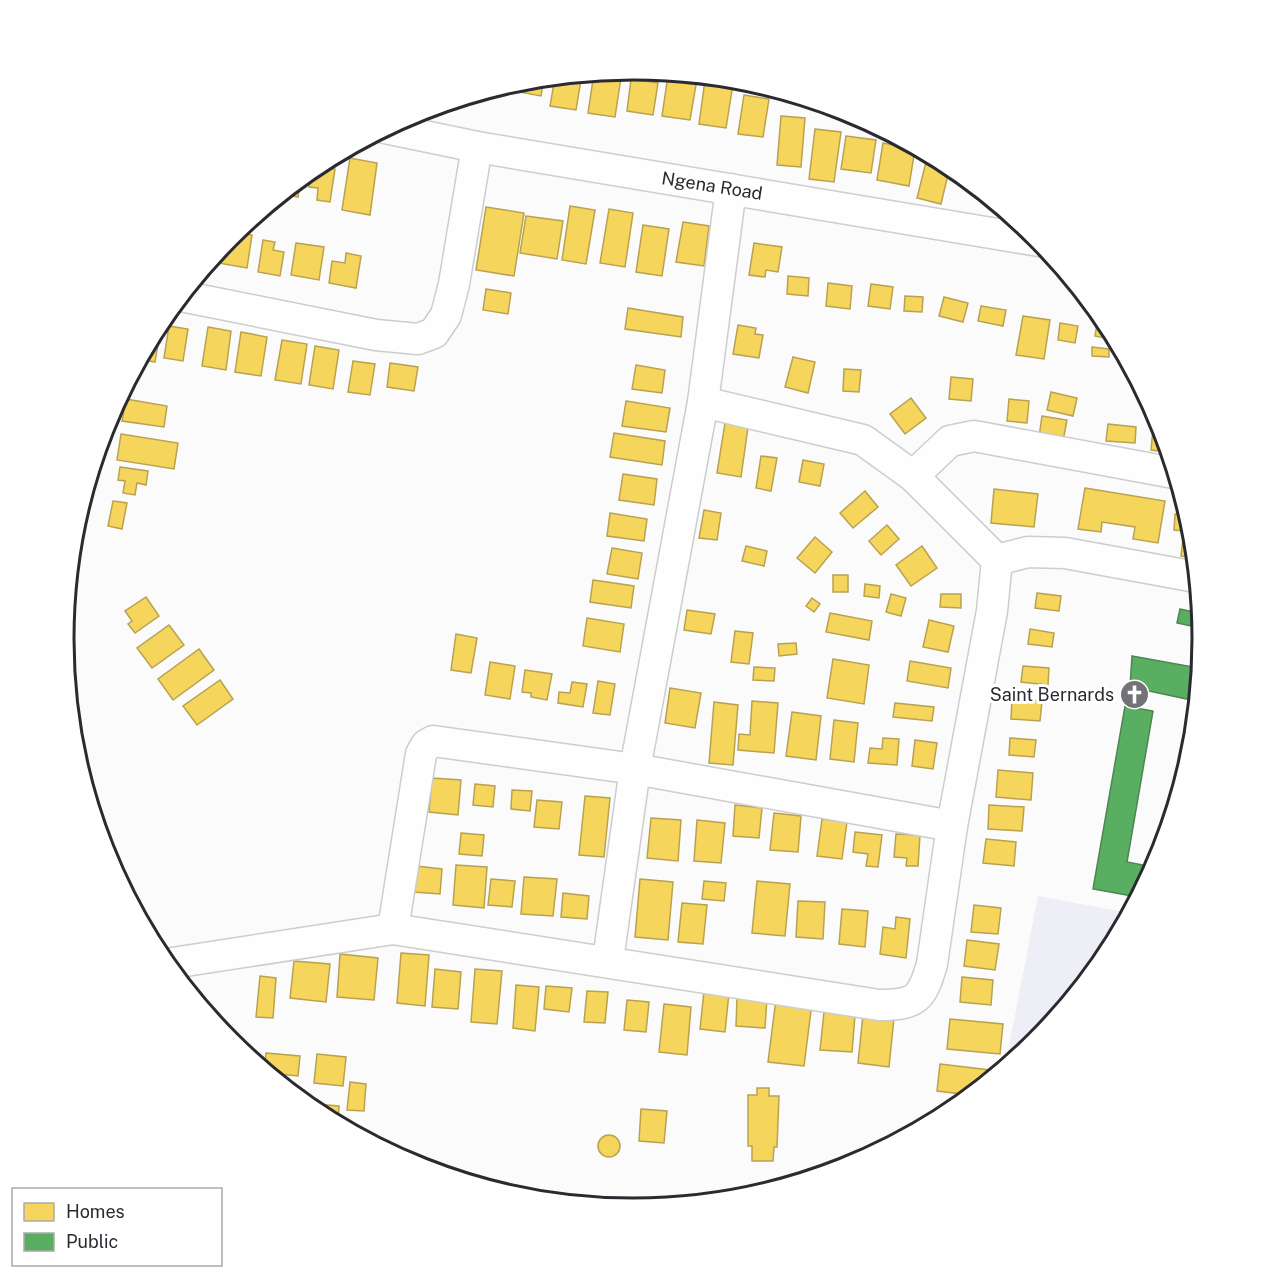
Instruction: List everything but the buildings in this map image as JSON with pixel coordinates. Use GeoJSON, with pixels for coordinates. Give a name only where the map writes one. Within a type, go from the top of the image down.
{"type":"FeatureCollection","features":[{"type":"Feature","properties":{"kind":"street","name":"Ngena Road"},"geometry":{"type":"LineString","coordinates":[[400,131],[477,147],[731,189],[1001,222]]}},
{"type":"Feature","properties":{"kind":"street"},"geometry":{"type":"LineString","coordinates":[[190,298],[376,334],[418,339],[434,333],[446,315],[454,284],[477,147]]}},
{"type":"Feature","properties":{"kind":"street"},"geometry":{"type":"LineString","coordinates":[[608,960],[635,769],[703,402],[731,189]]}},
{"type":"Feature","properties":{"kind":"street"},"geometry":{"type":"LineString","coordinates":[[703,402],[862,440],[913,476],[997,560]]}},
{"type":"Feature","properties":{"kind":"street"},"geometry":{"type":"LineString","coordinates":[[913,476],[950,441],[974,436],[1166,471]]}},
{"type":"Feature","properties":{"kind":"street"},"geometry":{"type":"LineString","coordinates":[[997,560],[1028,552],[1065,553],[1188,575]]}},
{"type":"Feature","properties":{"kind":"street"},"geometry":{"type":"LineString","coordinates":[[177,962],[393,929],[608,960],[879,1005],[903,1005],[918,996],[926,984],[932,964],[952,826],[992,611],[997,560]]}},
{"type":"Feature","properties":{"kind":"street"},"geometry":{"type":"LineString","coordinates":[[393,929],[421,754],[426,745],[434,741],[635,769],[952,826]]}},
{"type":"Feature","properties":{"kind":"shaded area"},"geometry":{"type":"Polygon","coordinates":[[[1038,896],[1121,911],[1097,950],[1053,1008],[1008,1053],[1038,896]]]}},
{"type":"Feature","properties":{"kind":"place","name":"Saint Bernards"},"geometry":{"type":"Point","coordinates":[1135,695]}}]}
